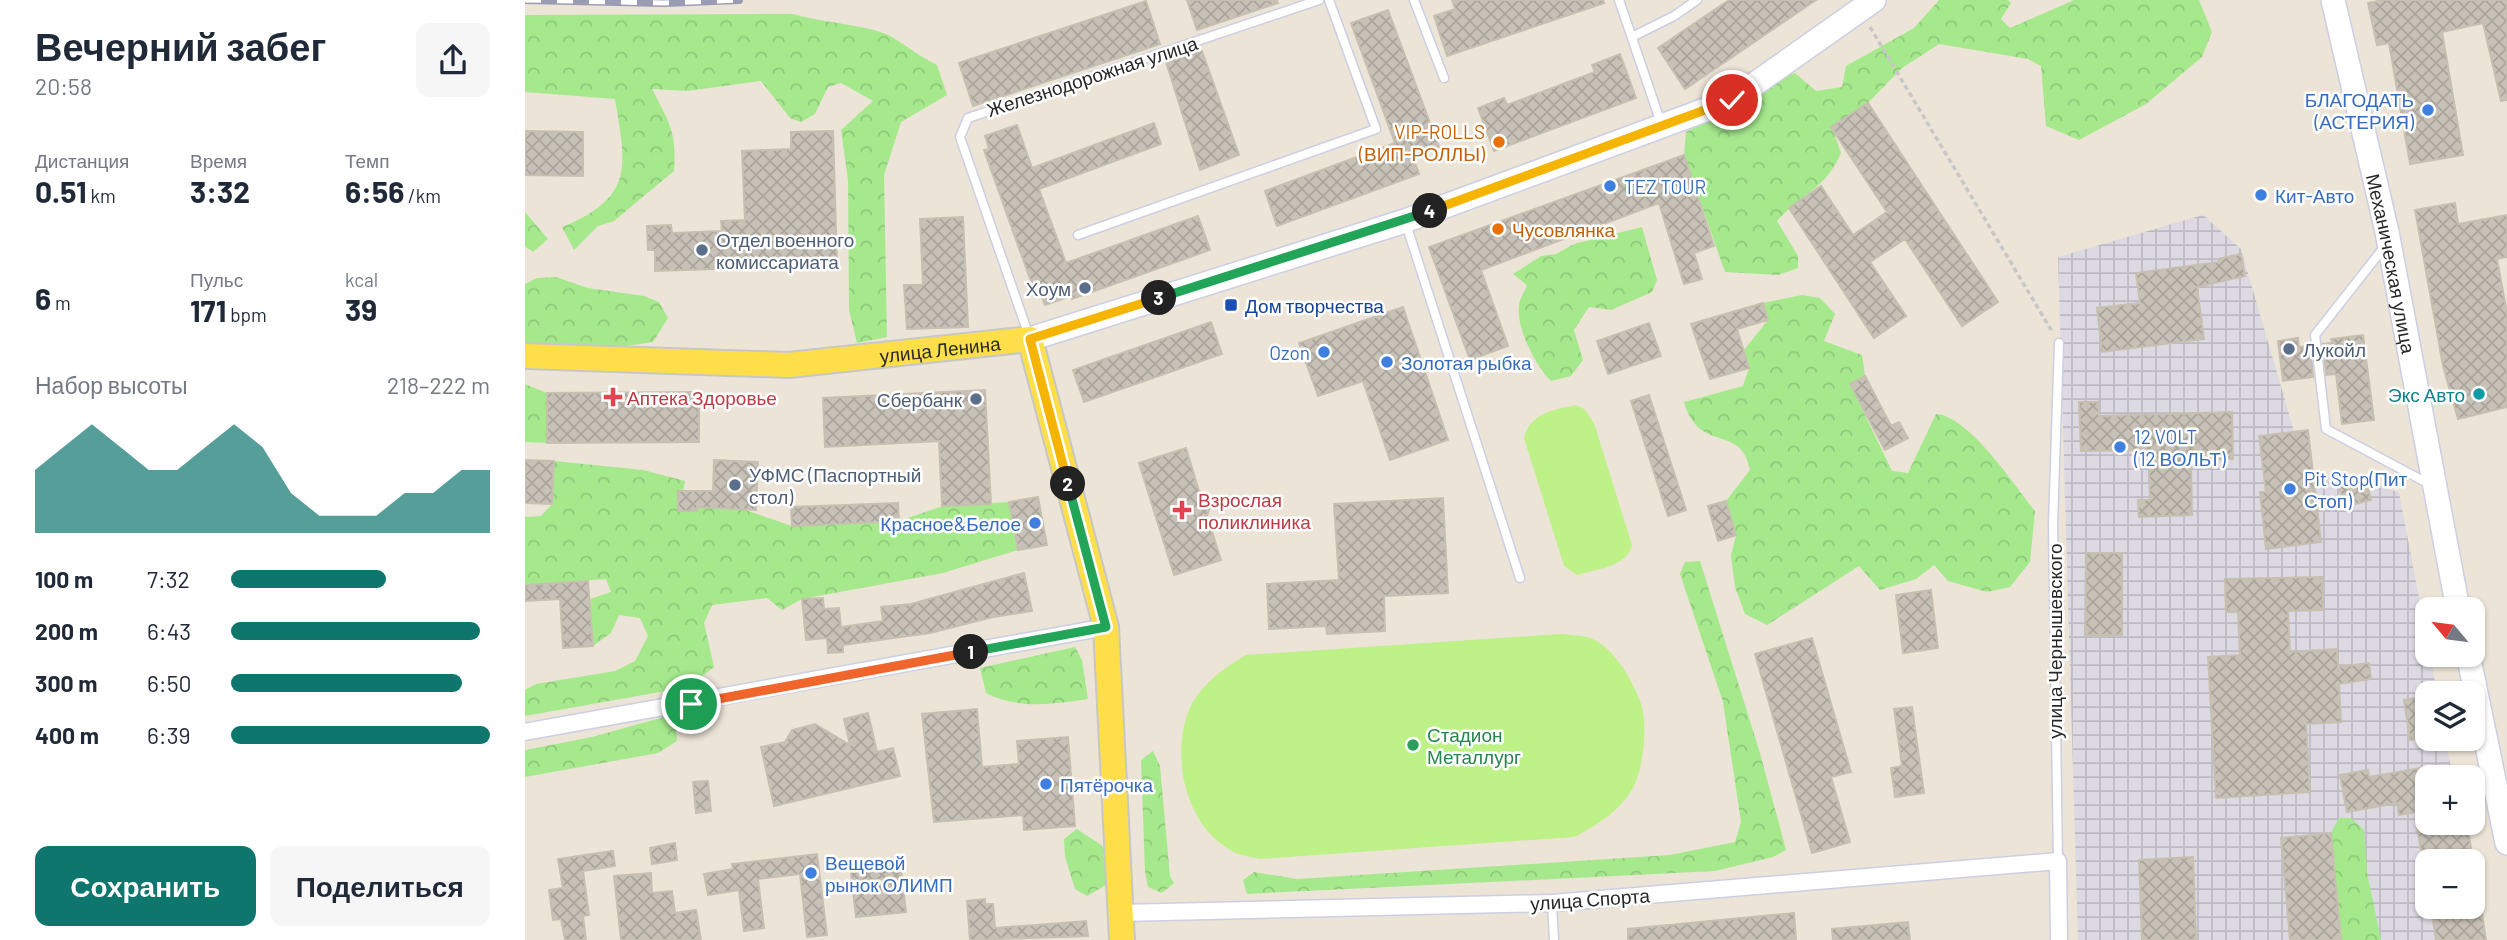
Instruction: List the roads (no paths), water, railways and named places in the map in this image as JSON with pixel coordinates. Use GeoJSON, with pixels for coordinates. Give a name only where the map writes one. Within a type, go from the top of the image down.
{"type":"FeatureCollection","features":[{"type":"Feature","properties":{"kind":"main road","name":"Механическая улица"},"geometry":{"type":"LineString","coordinates":[[2333,0],[2389,241],[2456,597]]}},
{"type":"Feature","properties":{"kind":"main road","name":"улица Ленина"},"geometry":{"type":"LineString","coordinates":[[525,356],[789,365],[1030,339],[1405,221],[1732,100],[1867,5]]}},
{"type":"Feature","properties":{"kind":"main road"},"geometry":{"type":"LineString","coordinates":[[1030,339],[1106,627],[1122,940]]}},
{"type":"Feature","properties":{"kind":"main road"},"geometry":{"type":"LineString","coordinates":[[2470,667],[2507,844]]}},
{"type":"Feature","properties":{"kind":"street"},"geometry":{"type":"LineString","coordinates":[[525,732],[1106,627]]}},
{"type":"Feature","properties":{"kind":"street","name":"улица Спорта"},"geometry":{"type":"LineString","coordinates":[[1121,913],[1552,903],[2058,861]]}},
{"type":"Feature","properties":{"kind":"street","name":"улица Чернышевского"},"geometry":{"type":"LineString","coordinates":[[2058,861],[2059,940]]}},
{"type":"Feature","properties":{"kind":"lane","name":"Железнодорожная улица"},"geometry":{"type":"LineString","coordinates":[[1030,339],[960,137],[968,118],[1319,0]]}},
{"type":"Feature","properties":{"kind":"lane"},"geometry":{"type":"LineString","coordinates":[[1078,235],[1376,129],[1329,0]]}},
{"type":"Feature","properties":{"kind":"lane"},"geometry":{"type":"LineString","coordinates":[[1414,0],[1444,78]]}},
{"type":"Feature","properties":{"kind":"lane"},"geometry":{"type":"LineString","coordinates":[[1619,0],[1661,126]]}},
{"type":"Feature","properties":{"kind":"lane"},"geometry":{"type":"LineString","coordinates":[[1632,37],[1674,16],[1697,0]]}},
{"type":"Feature","properties":{"kind":"lane"},"geometry":{"type":"LineString","coordinates":[[1405,221],[1520,578]]}},
{"type":"Feature","properties":{"kind":"lane"},"geometry":{"type":"LineString","coordinates":[[2389,241],[2315,335],[2326,429],[2433,485]]}},
{"type":"Feature","properties":{"kind":"lane","name":"улица Чернышевского"},"geometry":{"type":"LineString","coordinates":[[2058,861],[2053,524],[2059,343]]}},
{"type":"Feature","properties":{"kind":"lane"},"geometry":{"type":"LineString","coordinates":[[1552,903],[1554,940]]}},
{"type":"Feature","properties":{"kind":"railway"},"geometry":{"type":"LineString","coordinates":[[525,0],[664,3],[739,0]]}},
{"type":"Feature","properties":{"kind":"place","name":"БЛАГОДАТЬ (АСТЕРИЯ)"},"geometry":{"type":"Point","coordinates":[2428,110]}},
{"type":"Feature","properties":{"kind":"place","name":"VIP-ROLLS (ВИП-РОЛЛЫ)"},"geometry":{"type":"Point","coordinates":[1499,142]}},
{"type":"Feature","properties":{"kind":"place","name":"TEZ TOUR"},"geometry":{"type":"Point","coordinates":[1610,186]}},
{"type":"Feature","properties":{"kind":"place","name":"Кит-Авто"},"geometry":{"type":"Point","coordinates":[2261,195]}},
{"type":"Feature","properties":{"kind":"place","name":"Чусовлянка"},"geometry":{"type":"Point","coordinates":[1498,229]}},
{"type":"Feature","properties":{"kind":"place","name":"Отдел военного комиссариата"},"geometry":{"type":"Point","coordinates":[702,250]}},
{"type":"Feature","properties":{"kind":"place","name":"Хоум"},"geometry":{"type":"Point","coordinates":[1085,288]}},
{"type":"Feature","properties":{"kind":"place","name":"Дом творчества"},"geometry":{"type":"Point","coordinates":[1231,305]}},
{"type":"Feature","properties":{"kind":"place","name":"Лукойл"},"geometry":{"type":"Point","coordinates":[2289,349]}},
{"type":"Feature","properties":{"kind":"place","name":"Ozon"},"geometry":{"type":"Point","coordinates":[1324,352]}},
{"type":"Feature","properties":{"kind":"place","name":"Золотая рыбка"},"geometry":{"type":"Point","coordinates":[1387,362]}},
{"type":"Feature","properties":{"kind":"place","name":"Экс Авто"},"geometry":{"type":"Point","coordinates":[2479,394]}},
{"type":"Feature","properties":{"kind":"place","name":"Аптека Здоровье"},"geometry":{"type":"Point","coordinates":[613,397]}},
{"type":"Feature","properties":{"kind":"place","name":"Сбербанк"},"geometry":{"type":"Point","coordinates":[976,399]}},
{"type":"Feature","properties":{"kind":"place","name":"12 VOLT (12 ВОЛЬТ)"},"geometry":{"type":"Point","coordinates":[2120,447]}},
{"type":"Feature","properties":{"kind":"place","name":"УФМС (Паспортный стол)"},"geometry":{"type":"Point","coordinates":[735,485]}},
{"type":"Feature","properties":{"kind":"place","name":"Pit Stop(Пит Стоп)"},"geometry":{"type":"Point","coordinates":[2290,489]}},
{"type":"Feature","properties":{"kind":"place","name":"Взрослая поликлиника"},"geometry":{"type":"Point","coordinates":[1182,510]}},
{"type":"Feature","properties":{"kind":"place","name":"Красное&Белое"},"geometry":{"type":"Point","coordinates":[1035,523]}},
{"type":"Feature","properties":{"kind":"place","name":"Стадион Металлург"},"geometry":{"type":"Point","coordinates":[1413,745]}},
{"type":"Feature","properties":{"kind":"place","name":"Пятёрочка"},"geometry":{"type":"Point","coordinates":[1046,784]}},
{"type":"Feature","properties":{"kind":"place","name":"Вещевой рынок ОЛИМП"},"geometry":{"type":"Point","coordinates":[811,873]}}]}
